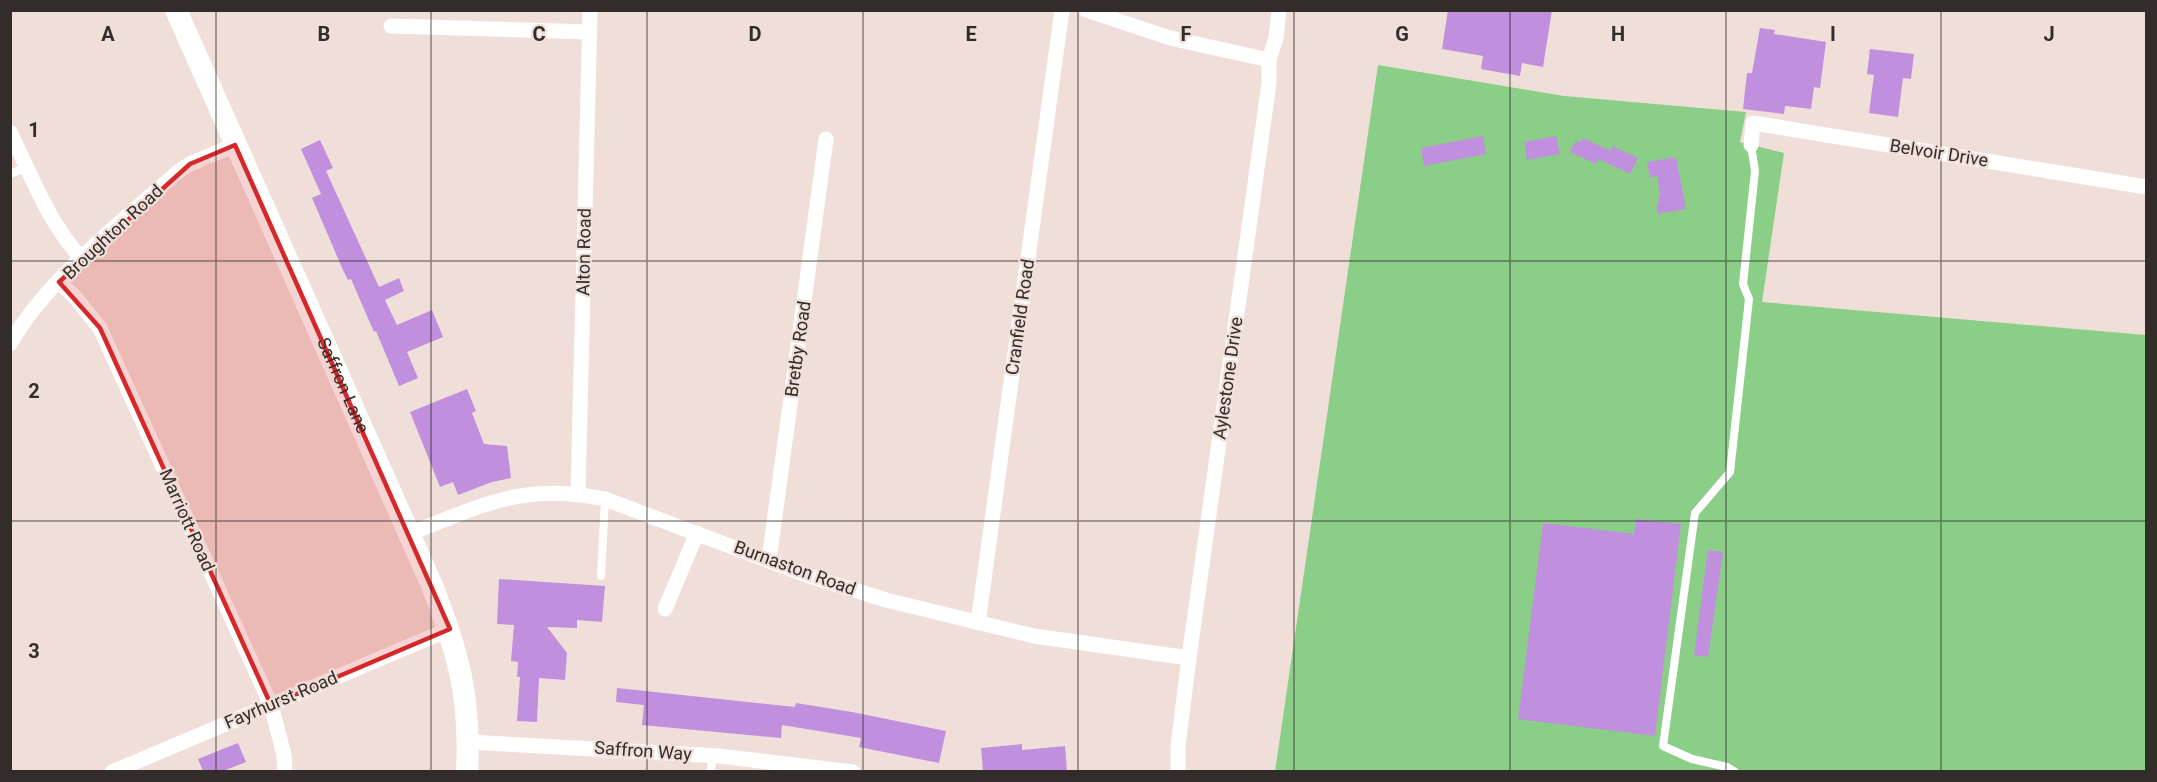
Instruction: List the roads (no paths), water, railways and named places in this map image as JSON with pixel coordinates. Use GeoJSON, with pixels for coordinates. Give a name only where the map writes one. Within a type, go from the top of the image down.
{"type":"FeatureCollection","features":[{"type":"Feature","properties":{"kind":"main road","name":"Saffron Lane"},"geometry":{"type":"LineString","coordinates":[[176,10],[450,629],[463,682],[468,742],[467,771]]}},
{"type":"Feature","properties":{"kind":"street","name":"Alton Road"},"geometry":{"type":"LineString","coordinates":[[578,494],[590,10]]}},
{"type":"Feature","properties":{"kind":"street","name":"Cranfield Road"},"geometry":{"type":"LineString","coordinates":[[978,623],[1062,10]]}},
{"type":"Feature","properties":{"kind":"street"},"geometry":{"type":"LineString","coordinates":[[1086,10],[1170,38],[1269,60]]}},
{"type":"Feature","properties":{"kind":"street","name":"Aylestone Drive"},"geometry":{"type":"LineString","coordinates":[[1178,771],[1178,746],[1189,658],[1269,83],[1269,60],[1276,38],[1279,10]]}},
{"type":"Feature","properties":{"kind":"street"},"geometry":{"type":"LineString","coordinates":[[392,26],[590,32]]}},
{"type":"Feature","properties":{"kind":"street","name":"Belvoir Drive"},"geometry":{"type":"LineString","coordinates":[[1751,145],[1753,123],[2146,187]]}},
{"type":"Feature","properties":{"kind":"street"},"geometry":{"type":"LineString","coordinates":[[10,132],[53,222],[66,242],[82,259]]}},
{"type":"Feature","properties":{"kind":"street","name":"Bretby Road"},"geometry":{"type":"LineString","coordinates":[[770,560],[826,139]]}},
{"type":"Feature","properties":{"kind":"street","name":"Broughton Road"},"geometry":{"type":"LineString","coordinates":[[10,344],[29,315],[59,282],[179,171],[190,164],[236,145]]}},
{"type":"Feature","properties":{"kind":"street","name":"Marriott Road"},"geometry":{"type":"LineString","coordinates":[[59,282],[76,298],[100,328],[271,705],[284,755],[285,771]]}},
{"type":"Feature","properties":{"kind":"street","name":"Burnaston Road"},"geometry":{"type":"LineString","coordinates":[[409,534],[500,501],[551,493],[578,494],[605,499],[809,576],[886,600],[1045,638],[1189,658]]}},
{"type":"Feature","properties":{"kind":"street"},"geometry":{"type":"LineString","coordinates":[[664,609],[697,533]]}},
{"type":"Feature","properties":{"kind":"street","name":"Fayrhurst Road"},"geometry":{"type":"LineString","coordinates":[[112,771],[450,629]]}},
{"type":"Feature","properties":{"kind":"street","name":"Saffron Way"},"geometry":{"type":"LineString","coordinates":[[468,742],[712,764],[854,771]]}},
{"type":"Feature","properties":{"kind":"lane"},"geometry":{"type":"LineString","coordinates":[[1735,771],[1692,759],[1663,746],[1695,513],[1730,472],[1749,299],[1743,284],[1755,171],[1751,145]]}},
{"type":"Feature","properties":{"kind":"lane"},"geometry":{"type":"LineString","coordinates":[[10,174],[27,166]]}},
{"type":"Feature","properties":{"kind":"lane"},"geometry":{"type":"LineString","coordinates":[[601,576],[605,499]]}}]}
